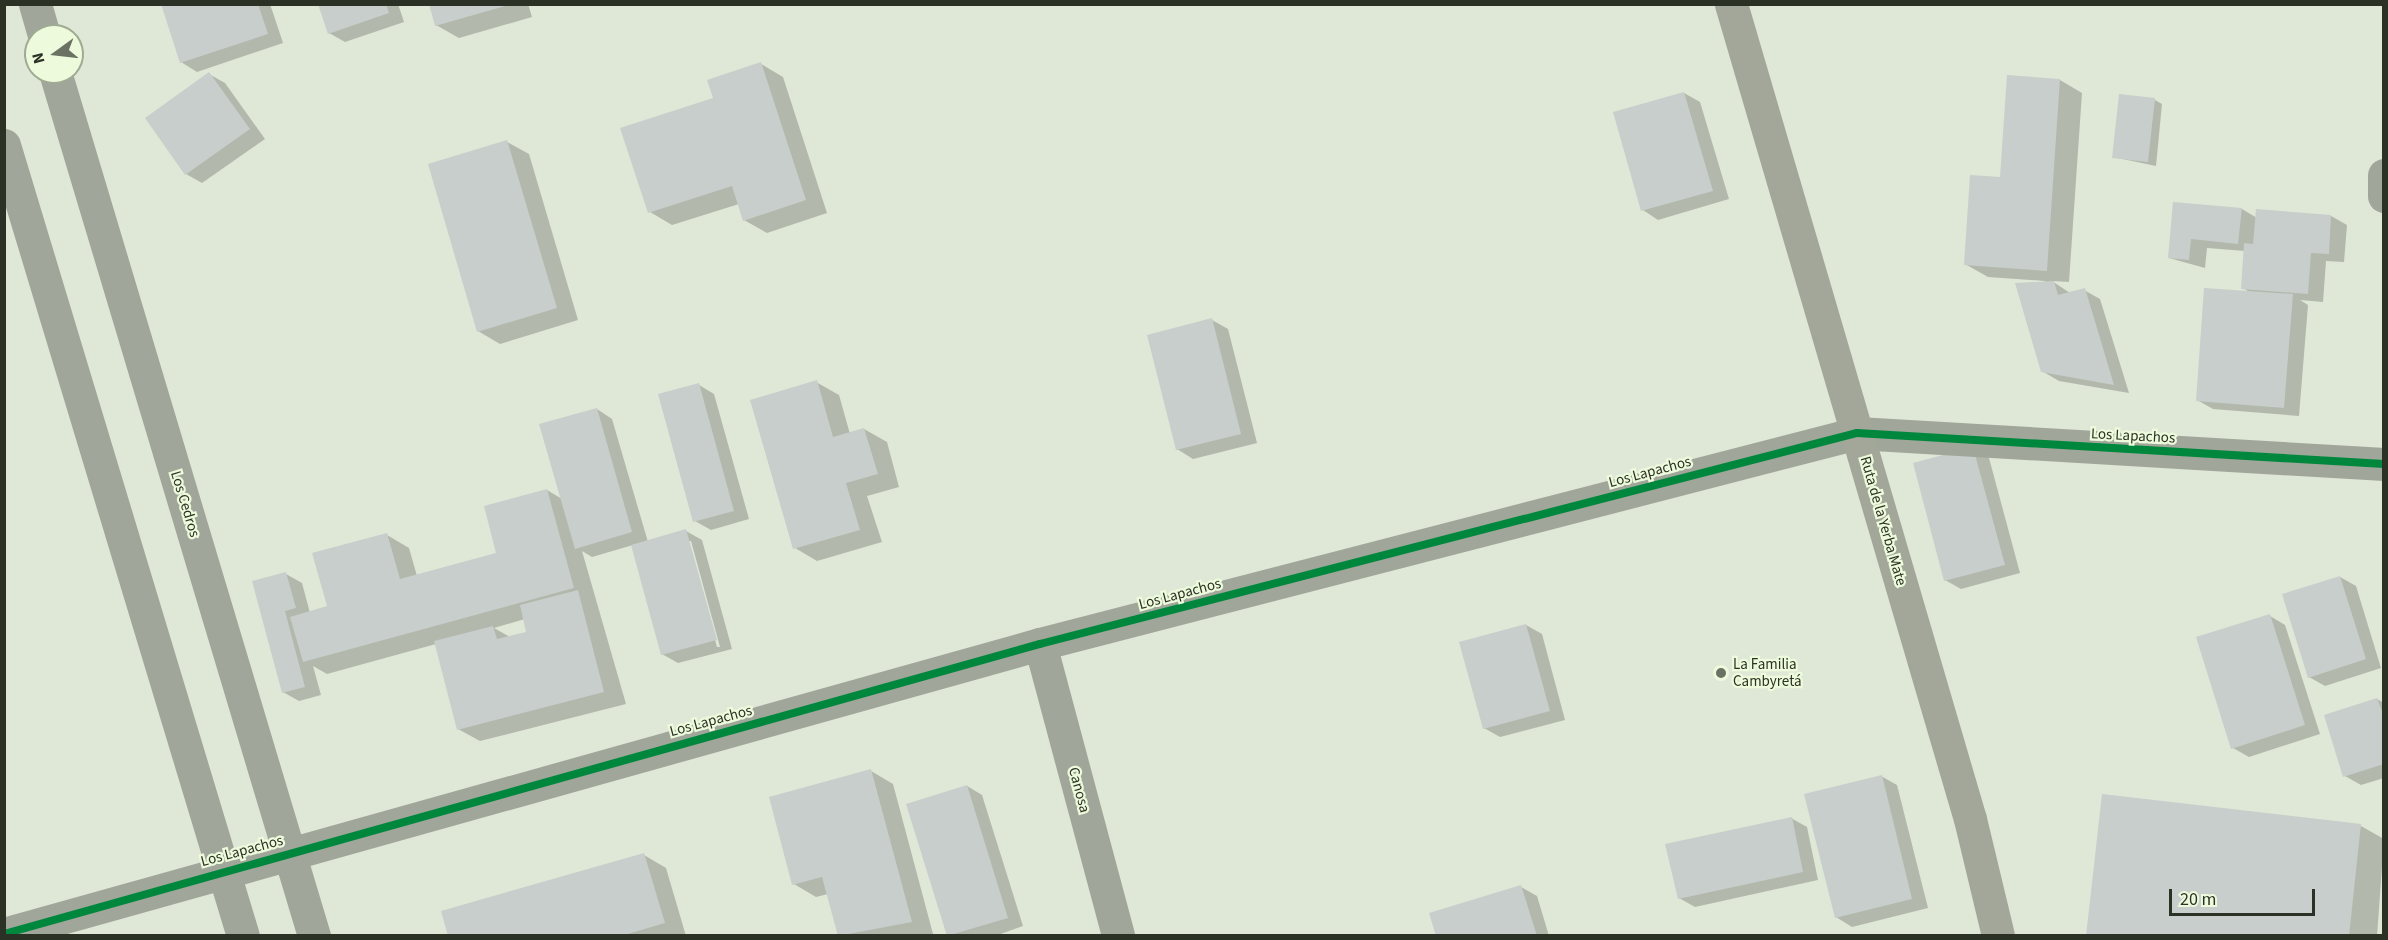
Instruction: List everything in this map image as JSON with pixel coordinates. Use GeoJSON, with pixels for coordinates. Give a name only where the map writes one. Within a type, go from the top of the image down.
{"type":"FeatureCollection","features":[{"type":"Feature","properties":{"kind":"main road","name":"Ruta de la Yerba Mate"},"geometry":{"type":"LineString","coordinates":[[1731,4],[1971,819],[1998,936]]}},
{"type":"Feature","properties":{"kind":"street"},"geometry":{"type":"LineString","coordinates":[[35,4],[41,24]]}},
{"type":"Feature","properties":{"kind":"street","name":"Los Cedros"},"geometry":{"type":"LineString","coordinates":[[59,84],[314,936]]}},
{"type":"Feature","properties":{"kind":"street"},"geometry":{"type":"LineString","coordinates":[[4,145],[243,936]]}},
{"type":"Feature","properties":{"kind":"street"},"geometry":{"type":"LineString","coordinates":[[2384,176],[2384,196]]}},
{"type":"Feature","properties":{"kind":"street","name":"Los Lapachos"},"geometry":{"type":"LineString","coordinates":[[4,934],[224,870],[1040,644],[1857,433],[2384,464]]}},
{"type":"Feature","properties":{"kind":"street","name":"Canosa"},"geometry":{"type":"LineString","coordinates":[[1040,644],[1118,936]]}},
{"type":"Feature","properties":{"kind":"building"},"geometry":{"type":"Polygon","coordinates":[[[161,4],[258,4],[268,34],[180,63],[161,4]]]}},
{"type":"Feature","properties":{"kind":"building"},"geometry":{"type":"Polygon","coordinates":[[[318,4],[386,4],[389,13],[328,34],[318,4]]]}},
{"type":"Feature","properties":{"kind":"building"},"geometry":{"type":"Polygon","coordinates":[[[429,4],[509,4],[509,5],[435,26],[429,4]]]}},
{"type":"Feature","properties":{"kind":"building"},"geometry":{"type":"Polygon","coordinates":[[[761,62],[806,200],[743,221],[732,186],[648,213],[620,128],[713,98],[707,80],[761,62]]]}},
{"type":"Feature","properties":{"kind":"building"},"geometry":{"type":"Polygon","coordinates":[[[209,72],[250,129],[185,175],[145,118],[209,72]]]}},
{"type":"Feature","properties":{"kind":"building"},"geometry":{"type":"Polygon","coordinates":[[[2007,75],[2060,79],[2047,271],[1964,265],[1970,175],[2000,177],[2007,75]]]}},
{"type":"Feature","properties":{"kind":"building"},"geometry":{"type":"Polygon","coordinates":[[[1684,92],[1713,191],[1641,211],[1613,112],[1684,92]]]}},
{"type":"Feature","properties":{"kind":"building"},"geometry":{"type":"Polygon","coordinates":[[[2119,94],[2155,98],[2148,162],[2112,158],[2119,94]]]}},
{"type":"Feature","properties":{"kind":"building"},"geometry":{"type":"Polygon","coordinates":[[[507,140],[557,308],[477,332],[428,164],[507,140]]]}},
{"type":"Feature","properties":{"kind":"building"},"geometry":{"type":"Polygon","coordinates":[[[2173,202],[2242,208],[2238,244],[2191,239],[2189,260],[2168,258],[2173,202]]]}},
{"type":"Feature","properties":{"kind":"building"},"geometry":{"type":"Polygon","coordinates":[[[2256,209],[2331,215],[2329,254],[2311,253],[2308,294],[2241,289],[2244,243],[2253,244],[2256,209]]]}},
{"type":"Feature","properties":{"kind":"building"},"geometry":{"type":"Polygon","coordinates":[[[2054,281],[2058,295],[2085,288],[2114,385],[2041,372],[2015,283],[2054,281]]]}},
{"type":"Feature","properties":{"kind":"building"},"geometry":{"type":"Polygon","coordinates":[[[2204,288],[2293,294],[2284,408],[2196,401],[2204,288]]]}},
{"type":"Feature","properties":{"kind":"building"},"geometry":{"type":"Polygon","coordinates":[[[1212,318],[1241,434],[1176,450],[1147,335],[1212,318]]]}},
{"type":"Feature","properties":{"kind":"building"},"geometry":{"type":"Polygon","coordinates":[[[817,380],[833,437],[864,428],[878,474],[846,483],[860,530],[793,549],[750,400],[817,380]]]}},
{"type":"Feature","properties":{"kind":"building"},"geometry":{"type":"Polygon","coordinates":[[[699,383],[734,511],[693,522],[658,394],[699,383]]]}},
{"type":"Feature","properties":{"kind":"building"},"geometry":{"type":"Polygon","coordinates":[[[597,408],[632,532],[575,549],[539,424],[597,408]]]}},
{"type":"Feature","properties":{"kind":"building"},"geometry":{"type":"Polygon","coordinates":[[[1973,447],[2005,565],[1944,581],[1913,463],[1973,447]]]}},
{"type":"Feature","properties":{"kind":"building"},"geometry":{"type":"Polygon","coordinates":[[[547,489],[574,588],[303,662],[290,617],[327,606],[312,553],[387,533],[400,579],[496,553],[484,506],[547,489]]]}},
{"type":"Feature","properties":{"kind":"building"},"geometry":{"type":"Polygon","coordinates":[[[686,529],[717,640],[661,655],[631,545],[686,529]]]}},
{"type":"Feature","properties":{"kind":"building"},"geometry":{"type":"Polygon","coordinates":[[[286,572],[296,608],[285,611],[305,687],[282,693],[252,581],[286,572]]]}},
{"type":"Feature","properties":{"kind":"building"},"geometry":{"type":"Polygon","coordinates":[[[2340,576],[2366,659],[2308,678],[2282,594],[2340,576]]]}},
{"type":"Feature","properties":{"kind":"building"},"geometry":{"type":"Polygon","coordinates":[[[578,590],[604,692],[457,730],[434,641],[493,626],[497,639],[526,632],[520,605],[578,590]]]}},
{"type":"Feature","properties":{"kind":"building"},"geometry":{"type":"Polygon","coordinates":[[[2270,614],[2305,725],[2231,749],[2196,637],[2270,614]]]}},
{"type":"Feature","properties":{"kind":"building"},"geometry":{"type":"Polygon","coordinates":[[[1526,624],[1550,711],[1483,729],[1459,642],[1526,624]]]}},
{"type":"Feature","properties":{"kind":"building"},"geometry":{"type":"Polygon","coordinates":[[[2377,698],[2384,717],[2384,764],[2343,777],[2324,715],[2377,698]]]}},
{"type":"Feature","properties":{"kind":"building"},"geometry":{"type":"Polygon","coordinates":[[[871,769],[912,922],[838,936],[822,877],[792,885],[769,797],[871,769]]]}},
{"type":"Feature","properties":{"kind":"building"},"geometry":{"type":"Polygon","coordinates":[[[1882,775],[1912,899],[1835,918],[1804,794],[1882,775]]]}},
{"type":"Feature","properties":{"kind":"building"},"geometry":{"type":"Polygon","coordinates":[[[967,785],[1008,918],[947,936],[906,804],[967,785]]]}},
{"type":"Feature","properties":{"kind":"building"},"geometry":{"type":"Polygon","coordinates":[[[2102,794],[2361,824],[2349,936],[2086,936],[2102,794]]]}},
{"type":"Feature","properties":{"kind":"building"},"geometry":{"type":"Polygon","coordinates":[[[1792,817],[1803,872],[1678,899],[1665,844],[1792,817]]]}},
{"type":"Feature","properties":{"kind":"building"},"geometry":{"type":"Polygon","coordinates":[[[644,853],[665,923],[621,936],[448,936],[441,911],[644,853]]]}},
{"type":"Feature","properties":{"kind":"building"},"geometry":{"type":"Polygon","coordinates":[[[1521,885],[1537,936],[1436,936],[1429,913],[1521,885]]]}},
{"type":"Feature","properties":{"kind":"cycle path"},"geometry":{"type":"LineString","coordinates":[[4,934],[1040,644],[1857,433],[2384,464]]}},
{"type":"Feature","properties":{"kind":"place","name":"La Familia Cambyretá"},"geometry":{"type":"Point","coordinates":[1721,673]}}]}
